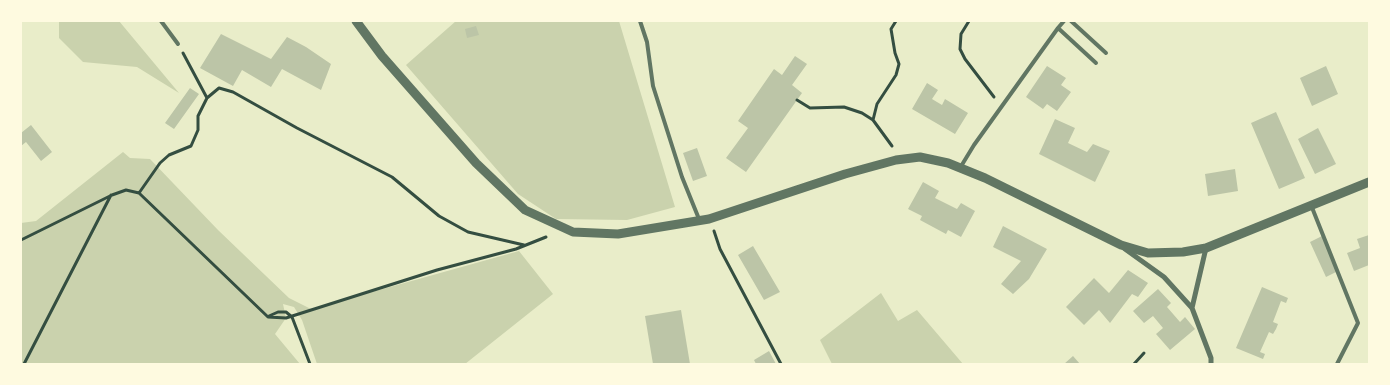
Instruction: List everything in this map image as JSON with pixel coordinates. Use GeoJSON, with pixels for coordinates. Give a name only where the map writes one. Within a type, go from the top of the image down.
{"type":"FeatureCollection","features":[{"type":"Feature","properties":{"kind":"street"},"geometry":{"type":"LineString","coordinates":[[356,21],[382,56],[476,163],[526,210],[573,232],[618,234],[709,219],[845,174],[896,160],[920,157],[960,168],[1121,245],[1148,253],[1183,252],[1206,248],[1369,182]]}},
{"type":"Feature","properties":{"kind":"street"},"geometry":{"type":"LineString","coordinates":[[1121,245],[1164,277],[1192,308],[1211,358],[1211,364]]}},
{"type":"Feature","properties":{"kind":"street"},"geometry":{"type":"LineString","coordinates":[[1192,308],[1206,248]]}},
{"type":"Feature","properties":{"kind":"lane"},"geometry":{"type":"LineString","coordinates":[[161,21],[178,44]]}},
{"type":"Feature","properties":{"kind":"lane"},"geometry":{"type":"LineString","coordinates":[[640,21],[648,42],[653,86],[682,177],[700,220]]}},
{"type":"Feature","properties":{"kind":"lane"},"geometry":{"type":"LineString","coordinates":[[960,168],[1033,60],[1064,21]]}},
{"type":"Feature","properties":{"kind":"lane"},"geometry":{"type":"LineString","coordinates":[[1071,21],[1106,52]]}},
{"type":"Feature","properties":{"kind":"lane"},"geometry":{"type":"LineString","coordinates":[[1058,28],[1096,63]]}},
{"type":"Feature","properties":{"kind":"lane"},"geometry":{"type":"LineString","coordinates":[[1311,205],[1358,324],[1337,364]]}},
{"type":"Feature","properties":{"kind":"path"},"geometry":{"type":"LineString","coordinates":[[873,120],[877,104],[896,75],[899,64],[891,29],[896,21]]}},
{"type":"Feature","properties":{"kind":"path"},"geometry":{"type":"LineString","coordinates":[[969,21],[961,34],[960,49],[965,59],[1002,107]]}},
{"type":"Feature","properties":{"kind":"path"},"geometry":{"type":"LineString","coordinates":[[178,44],[207,98]]}},
{"type":"Feature","properties":{"kind":"path"},"geometry":{"type":"LineString","coordinates":[[139,193],[160,163],[169,154],[190,146],[198,130],[198,116],[207,98],[219,88],[233,92],[297,128],[392,177],[439,216],[468,232],[525,245]]}},
{"type":"Feature","properties":{"kind":"path"},"geometry":{"type":"LineString","coordinates":[[797,100],[810,108],[844,107],[862,113],[873,120],[890,146],[920,157]]}},
{"type":"Feature","properties":{"kind":"path"},"geometry":{"type":"LineString","coordinates":[[21,240],[112,195],[126,190],[139,193],[268,317],[286,318],[438,270],[525,245],[568,229]]}},
{"type":"Feature","properties":{"kind":"path"},"geometry":{"type":"LineString","coordinates":[[24,364],[112,195]]}},
{"type":"Feature","properties":{"kind":"path"},"geometry":{"type":"LineString","coordinates":[[709,219],[720,249],[781,364]]}},
{"type":"Feature","properties":{"kind":"path"},"geometry":{"type":"LineString","coordinates":[[268,317],[278,312],[286,312],[292,317],[310,364]]}},
{"type":"Feature","properties":{"kind":"path"},"geometry":{"type":"LineString","coordinates":[[1134,364],[1144,353]]}},
{"type":"Feature","properties":{"kind":"green space"},"geometry":{"type":"Polygon","coordinates":[[[59,21],[119,21],[179,93],[137,67],[83,62],[59,38],[59,21]]]}},
{"type":"Feature","properties":{"kind":"green space"},"geometry":{"type":"Polygon","coordinates":[[[456,21],[619,21],[675,207],[627,220],[556,219],[518,194],[406,65],[456,21]]]}},
{"type":"Feature","properties":{"kind":"green space"},"geometry":{"type":"Polygon","coordinates":[[[123,152],[130,158],[150,159],[218,230],[289,298],[311,309],[519,251],[553,294],[465,364],[317,364],[302,320],[294,307],[283,304],[286,318],[275,334],[300,364],[21,364],[21,223],[36,221],[123,152]]]}},
{"type":"Feature","properties":{"kind":"green space"},"geometry":{"type":"Polygon","coordinates":[[[881,293],[898,321],[917,310],[963,364],[832,364],[820,340],[881,293]]]}},
{"type":"Feature","properties":{"kind":"building"},"geometry":{"type":"Polygon","coordinates":[[[476,26],[479,35],[467,38],[465,29],[476,26]]]}},
{"type":"Feature","properties":{"kind":"building"},"geometry":{"type":"Polygon","coordinates":[[[221,34],[271,59],[287,37],[306,47],[331,64],[321,90],[282,69],[271,87],[242,70],[233,86],[200,68],[221,34]]]}},
{"type":"Feature","properties":{"kind":"building"},"geometry":{"type":"Polygon","coordinates":[[[795,56],[807,64],[792,85],[802,93],[746,172],[726,158],[748,128],[738,121],[774,69],[782,75],[795,56]]]}},
{"type":"Feature","properties":{"kind":"building"},"geometry":{"type":"Polygon","coordinates":[[[1047,66],[1066,78],[1061,85],[1071,92],[1057,111],[1047,104],[1043,109],[1026,97],[1047,66]]]}},
{"type":"Feature","properties":{"kind":"building"},"geometry":{"type":"Polygon","coordinates":[[[1326,66],[1338,94],[1312,106],[1300,78],[1326,66]]]}},
{"type":"Feature","properties":{"kind":"building"},"geometry":{"type":"Polygon","coordinates":[[[927,83],[938,90],[932,99],[942,105],[945,99],[968,113],[955,134],[912,109],[927,83]]]}},
{"type":"Feature","properties":{"kind":"building"},"geometry":{"type":"Polygon","coordinates":[[[190,88],[199,94],[174,129],[165,123],[190,88]]]}},
{"type":"Feature","properties":{"kind":"building"},"geometry":{"type":"Polygon","coordinates":[[[1276,112],[1305,178],[1279,189],[1251,123],[1276,112]]]}},
{"type":"Feature","properties":{"kind":"building"},"geometry":{"type":"Polygon","coordinates":[[[1055,119],[1075,128],[1068,143],[1087,152],[1093,144],[1110,151],[1095,182],[1039,154],[1055,119]]]}},
{"type":"Feature","properties":{"kind":"building"},"geometry":{"type":"Polygon","coordinates":[[[31,125],[52,152],[41,161],[26,142],[21,146],[21,133],[31,125]]]}},
{"type":"Feature","properties":{"kind":"building"},"geometry":{"type":"Polygon","coordinates":[[[1318,128],[1336,164],[1315,174],[1298,139],[1318,128]]]}},
{"type":"Feature","properties":{"kind":"building"},"geometry":{"type":"Polygon","coordinates":[[[697,148],[707,176],[693,181],[683,153],[697,148]]]}},
{"type":"Feature","properties":{"kind":"building"},"geometry":{"type":"Polygon","coordinates":[[[1235,169],[1238,191],[1208,196],[1205,174],[1235,169]]]}},
{"type":"Feature","properties":{"kind":"building"},"geometry":{"type":"Polygon","coordinates":[[[923,182],[939,191],[935,198],[957,209],[961,203],[975,211],[961,237],[948,230],[946,234],[920,220],[922,216],[908,209],[923,182]]]}},
{"type":"Feature","properties":{"kind":"building"},"geometry":{"type":"Polygon","coordinates":[[[1003,226],[1047,249],[1029,279],[1013,294],[1001,284],[1021,261],[993,247],[1003,226]]]}},
{"type":"Feature","properties":{"kind":"building"},"geometry":{"type":"Polygon","coordinates":[[[1369,235],[1369,265],[1354,271],[1347,253],[1360,248],[1357,239],[1369,235]]]}},
{"type":"Feature","properties":{"kind":"building"},"geometry":{"type":"Polygon","coordinates":[[[1322,236],[1338,271],[1326,277],[1310,242],[1322,236]]]}},
{"type":"Feature","properties":{"kind":"building"},"geometry":{"type":"Polygon","coordinates":[[[753,246],[780,292],[764,300],[738,255],[753,246]]]}},
{"type":"Feature","properties":{"kind":"building"},"geometry":{"type":"Polygon","coordinates":[[[1128,270],[1148,283],[1138,297],[1132,294],[1110,323],[1099,310],[1084,325],[1066,307],[1094,278],[1109,293],[1128,270]]]}},
{"type":"Feature","properties":{"kind":"building"},"geometry":{"type":"Polygon","coordinates":[[[1262,287],[1288,298],[1286,303],[1281,301],[1273,322],[1278,324],[1276,329],[1273,334],[1269,332],[1260,352],[1265,354],[1263,359],[1236,348],[1262,287]]]}},
{"type":"Feature","properties":{"kind":"building"},"geometry":{"type":"Polygon","coordinates":[[[1158,289],[1171,303],[1167,307],[1180,322],[1185,317],[1195,329],[1170,350],[1156,334],[1163,328],[1153,316],[1144,323],[1133,311],[1158,289]]]}},
{"type":"Feature","properties":{"kind":"building"},"geometry":{"type":"Polygon","coordinates":[[[681,310],[690,364],[653,364],[645,316],[681,310]]]}},
{"type":"Feature","properties":{"kind":"building"},"geometry":{"type":"Polygon","coordinates":[[[769,351],[776,364],[756,364],[754,360],[769,351]]]}},
{"type":"Feature","properties":{"kind":"building"},"geometry":{"type":"Polygon","coordinates":[[[1073,356],[1080,364],[1064,364],[1073,356]]]}}]}
